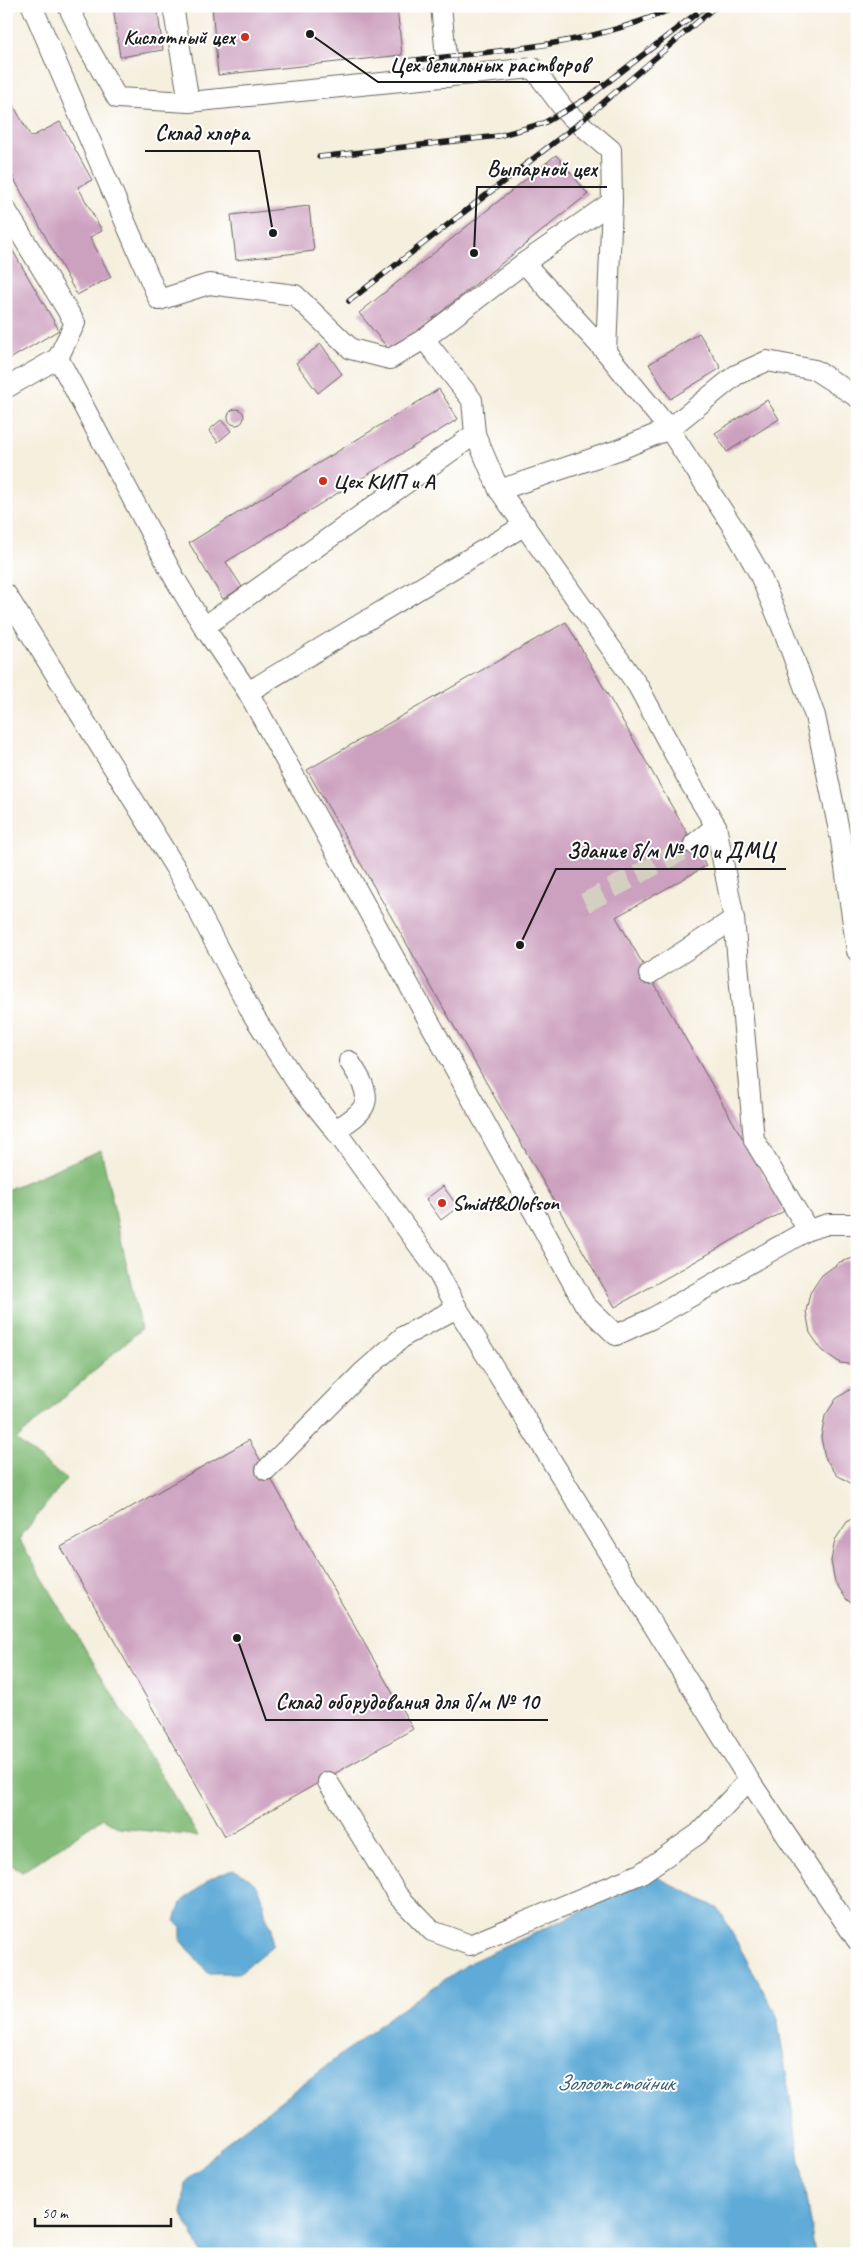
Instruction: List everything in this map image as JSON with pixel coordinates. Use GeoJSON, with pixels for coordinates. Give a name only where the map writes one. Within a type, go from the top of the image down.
{"type":"FeatureCollection","features":[{"type":"Feature","properties":{"kind":"lane"},"geometry":{"type":"LineString","coordinates":[[32,6],[160,300],[209,284],[295,294],[351,349],[390,359],[424,339],[524,263],[612,202]]}},
{"type":"Feature","properties":{"kind":"lane"},"geometry":{"type":"LineString","coordinates":[[68,6],[88,47],[117,98],[189,102],[533,68],[566,112],[611,150],[612,202],[606,352]]}},
{"type":"Feature","properties":{"kind":"lane"},"geometry":{"type":"LineString","coordinates":[[172,6],[189,102]]}},
{"type":"Feature","properties":{"kind":"lane"},"geometry":{"type":"LineString","coordinates":[[441,6],[448,77]]}},
{"type":"Feature","properties":{"kind":"lane"},"geometry":{"type":"LineString","coordinates":[[6,210],[75,323],[58,358],[6,388]]}},
{"type":"Feature","properties":{"kind":"lane"},"geometry":{"type":"LineString","coordinates":[[524,263],[606,352],[669,429],[733,527],[759,573],[785,634],[815,716],[841,840],[857,951]]}},
{"type":"Feature","properties":{"kind":"lane"},"geometry":{"type":"LineString","coordinates":[[424,339],[472,400],[475,434],[499,490],[526,525],[638,686],[690,783],[716,826],[734,919],[754,1140],[808,1230]]}},
{"type":"Feature","properties":{"kind":"lane"},"geometry":{"type":"LineString","coordinates":[[58,358],[175,579],[204,627],[248,692],[585,1305],[616,1335],[651,1319],[808,1230],[828,1224],[857,1224]]}},
{"type":"Feature","properties":{"kind":"lane"},"geometry":{"type":"LineString","coordinates":[[499,490],[618,450],[669,429],[736,375],[767,360],[815,370],[857,397]]}},
{"type":"Feature","properties":{"kind":"lane"},"geometry":{"type":"LineString","coordinates":[[204,627],[475,434]]}},
{"type":"Feature","properties":{"kind":"lane"},"geometry":{"type":"LineString","coordinates":[[248,692],[526,525]]}},
{"type":"Feature","properties":{"kind":"lane"},"geometry":{"type":"LineString","coordinates":[[6,594],[178,872],[253,1015],[297,1083],[335,1130],[436,1269],[457,1308],[749,1780],[857,1940]]}},
{"type":"Feature","properties":{"kind":"lane"},"geometry":{"type":"LineString","coordinates":[[694,844],[716,826]]}},
{"type":"Feature","properties":{"kind":"lane"},"geometry":{"type":"LineString","coordinates":[[649,974],[734,919]]}},
{"type":"Feature","properties":{"kind":"lane"},"geometry":{"type":"LineString","coordinates":[[335,1130],[355,1118],[364,1107],[365,1092],[359,1076],[349,1061]]}},
{"type":"Feature","properties":{"kind":"lane"},"geometry":{"type":"LineString","coordinates":[[266,1470],[363,1372],[404,1336],[457,1308]]}},
{"type":"Feature","properties":{"kind":"lane"},"geometry":{"type":"LineString","coordinates":[[328,1782],[398,1896],[432,1931],[470,1945],[640,1874],[698,1834],[749,1780]]}},
{"type":"Feature","properties":{"kind":"green space"},"geometry":{"type":"Polygon","coordinates":[[[101,1150],[141,1329],[16,1440],[66,1479],[19,1539],[198,1836],[119,1828],[103,1818],[22,1872],[6,1861],[6,1190],[101,1150]]]}},
{"type":"Feature","properties":{"kind":"water"},"geometry":{"type":"Polygon","coordinates":[[[233,1869],[258,1887],[263,1900],[265,1914],[272,1927],[272,1946],[239,1973],[208,1973],[181,1940],[181,1927],[175,1921],[181,1903],[211,1878],[233,1869]]]}},
{"type":"Feature","properties":{"kind":"water","name":"Золоотстойник"},"geometry":{"type":"Polygon","coordinates":[[[657,1877],[719,1909],[777,2016],[815,2254],[202,2254],[182,2214],[185,2183],[223,2145],[394,2014],[471,1962],[657,1877]]]}},
{"type":"Feature","properties":{"kind":"building"},"geometry":{"type":"Polygon","coordinates":[[[113,6],[157,6],[163,50],[120,57],[113,6]]]}},
{"type":"Feature","properties":{"kind":"building"},"geometry":{"type":"Polygon","coordinates":[[[212,6],[397,6],[402,55],[218,75],[212,6]]]}},
{"type":"Feature","properties":{"kind":"building"},"geometry":{"type":"Polygon","coordinates":[[[6,92],[31,137],[60,122],[92,180],[78,187],[102,231],[90,237],[111,277],[77,295],[6,164],[6,92]]]}},
{"type":"Feature","properties":{"kind":"building"},"geometry":{"type":"Polygon","coordinates":[[[556,155],[588,194],[391,352],[359,313],[556,155]]]}},
{"type":"Feature","properties":{"kind":"building"},"geometry":{"type":"Polygon","coordinates":[[[309,206],[314,251],[236,260],[231,215],[309,206]]]}},
{"type":"Feature","properties":{"kind":"building"},"geometry":{"type":"Polygon","coordinates":[[[6,239],[59,330],[10,359],[6,352],[6,239]]]}},
{"type":"Feature","properties":{"kind":"building"},"geometry":{"type":"Polygon","coordinates":[[[699,333],[721,368],[670,399],[649,364],[699,333]]]}},
{"type":"Feature","properties":{"kind":"building"},"geometry":{"type":"Polygon","coordinates":[[[321,344],[342,374],[318,393],[296,363],[321,344]]]}},
{"type":"Feature","properties":{"kind":"building","name":"Цех КИП и А"},"geometry":{"type":"Polygon","coordinates":[[[439,389],[458,419],[226,562],[242,587],[223,599],[189,543],[439,389]]]}},
{"type":"Feature","properties":{"kind":"building"},"geometry":{"type":"Polygon","coordinates":[[[767,400],[779,419],[727,452],[715,433],[767,400]]]}},
{"type":"Feature","properties":{"kind":"building"},"geometry":{"type":"Polygon","coordinates":[[[236,409],[242,411],[244,417],[242,423],[236,425],[230,423],[228,417],[230,411],[236,409]]]}},
{"type":"Feature","properties":{"kind":"building"},"geometry":{"type":"Polygon","coordinates":[[[221,420],[231,431],[218,442],[209,430],[221,420]]]}},
{"type":"Feature","properties":{"kind":"building"},"geometry":{"type":"Polygon","coordinates":[[[566,622],[706,866],[616,917],[784,1211],[615,1307],[307,770],[566,622]]]}},
{"type":"Feature","properties":{"kind":"building","name":"Smidt&Olofson"},"geometry":{"type":"Polygon","coordinates":[[[443,1186],[458,1207],[441,1220],[426,1199],[443,1186]]]}},
{"type":"Feature","properties":{"kind":"building"},"geometry":{"type":"Polygon","coordinates":[[[857,1257],[857,1365],[840,1363],[822,1350],[810,1333],[806,1311],[810,1293],[822,1275],[840,1262],[857,1257]]]}},
{"type":"Feature","properties":{"kind":"building"},"geometry":{"type":"Polygon","coordinates":[[[857,1387],[857,1487],[837,1475],[825,1458],[821,1437],[825,1416],[836,1399],[857,1387]]]}},
{"type":"Feature","properties":{"kind":"building"},"geometry":{"type":"Polygon","coordinates":[[[249,1440],[413,1729],[225,1836],[61,1547],[249,1440]]]}},
{"type":"Feature","properties":{"kind":"building"},"geometry":{"type":"Polygon","coordinates":[[[857,1515],[857,1606],[847,1600],[835,1582],[831,1561],[835,1540],[847,1522],[857,1515]]]}},
{"type":"Feature","properties":{"kind":"tunnel"},"geometry":{"type":"LineString","coordinates":[[585,903],[694,844]]}},
{"type":"Feature","properties":{"kind":"railway"},"geometry":{"type":"LineString","coordinates":[[406,61],[545,45],[612,30],[678,6]]}},
{"type":"Feature","properties":{"kind":"railway"},"geometry":{"type":"LineString","coordinates":[[319,157],[498,136],[544,123],[586,99],[706,6]]}},
{"type":"Feature","properties":{"kind":"railway"},"geometry":{"type":"LineString","coordinates":[[349,301],[578,124],[716,6]]}},
{"type":"Feature","properties":{"kind":"place","name":"Цех белильных растворов"},"geometry":{"type":"Point","coordinates":[310,34]}},
{"type":"Feature","properties":{"kind":"place","name":"Кислотный цех"},"geometry":{"type":"Point","coordinates":[245,37]}},
{"type":"Feature","properties":{"kind":"place","name":"Склад хлора"},"geometry":{"type":"Point","coordinates":[273,233]}},
{"type":"Feature","properties":{"kind":"place","name":"Выпарной цех"},"geometry":{"type":"Point","coordinates":[474,253]}},
{"type":"Feature","properties":{"kind":"place","name":"Цех КИП и А"},"geometry":{"type":"Point","coordinates":[323,481]}},
{"type":"Feature","properties":{"kind":"place","name":"Здание б/м № 10 и ДМЦ"},"geometry":{"type":"Point","coordinates":[520,945]}},
{"type":"Feature","properties":{"kind":"place","name":"Smidt&Olofson"},"geometry":{"type":"Point","coordinates":[442,1203]}},
{"type":"Feature","properties":{"kind":"place","name":"Склад оборудования для б/м № 10"},"geometry":{"type":"Point","coordinates":[237,1638]}}]}
